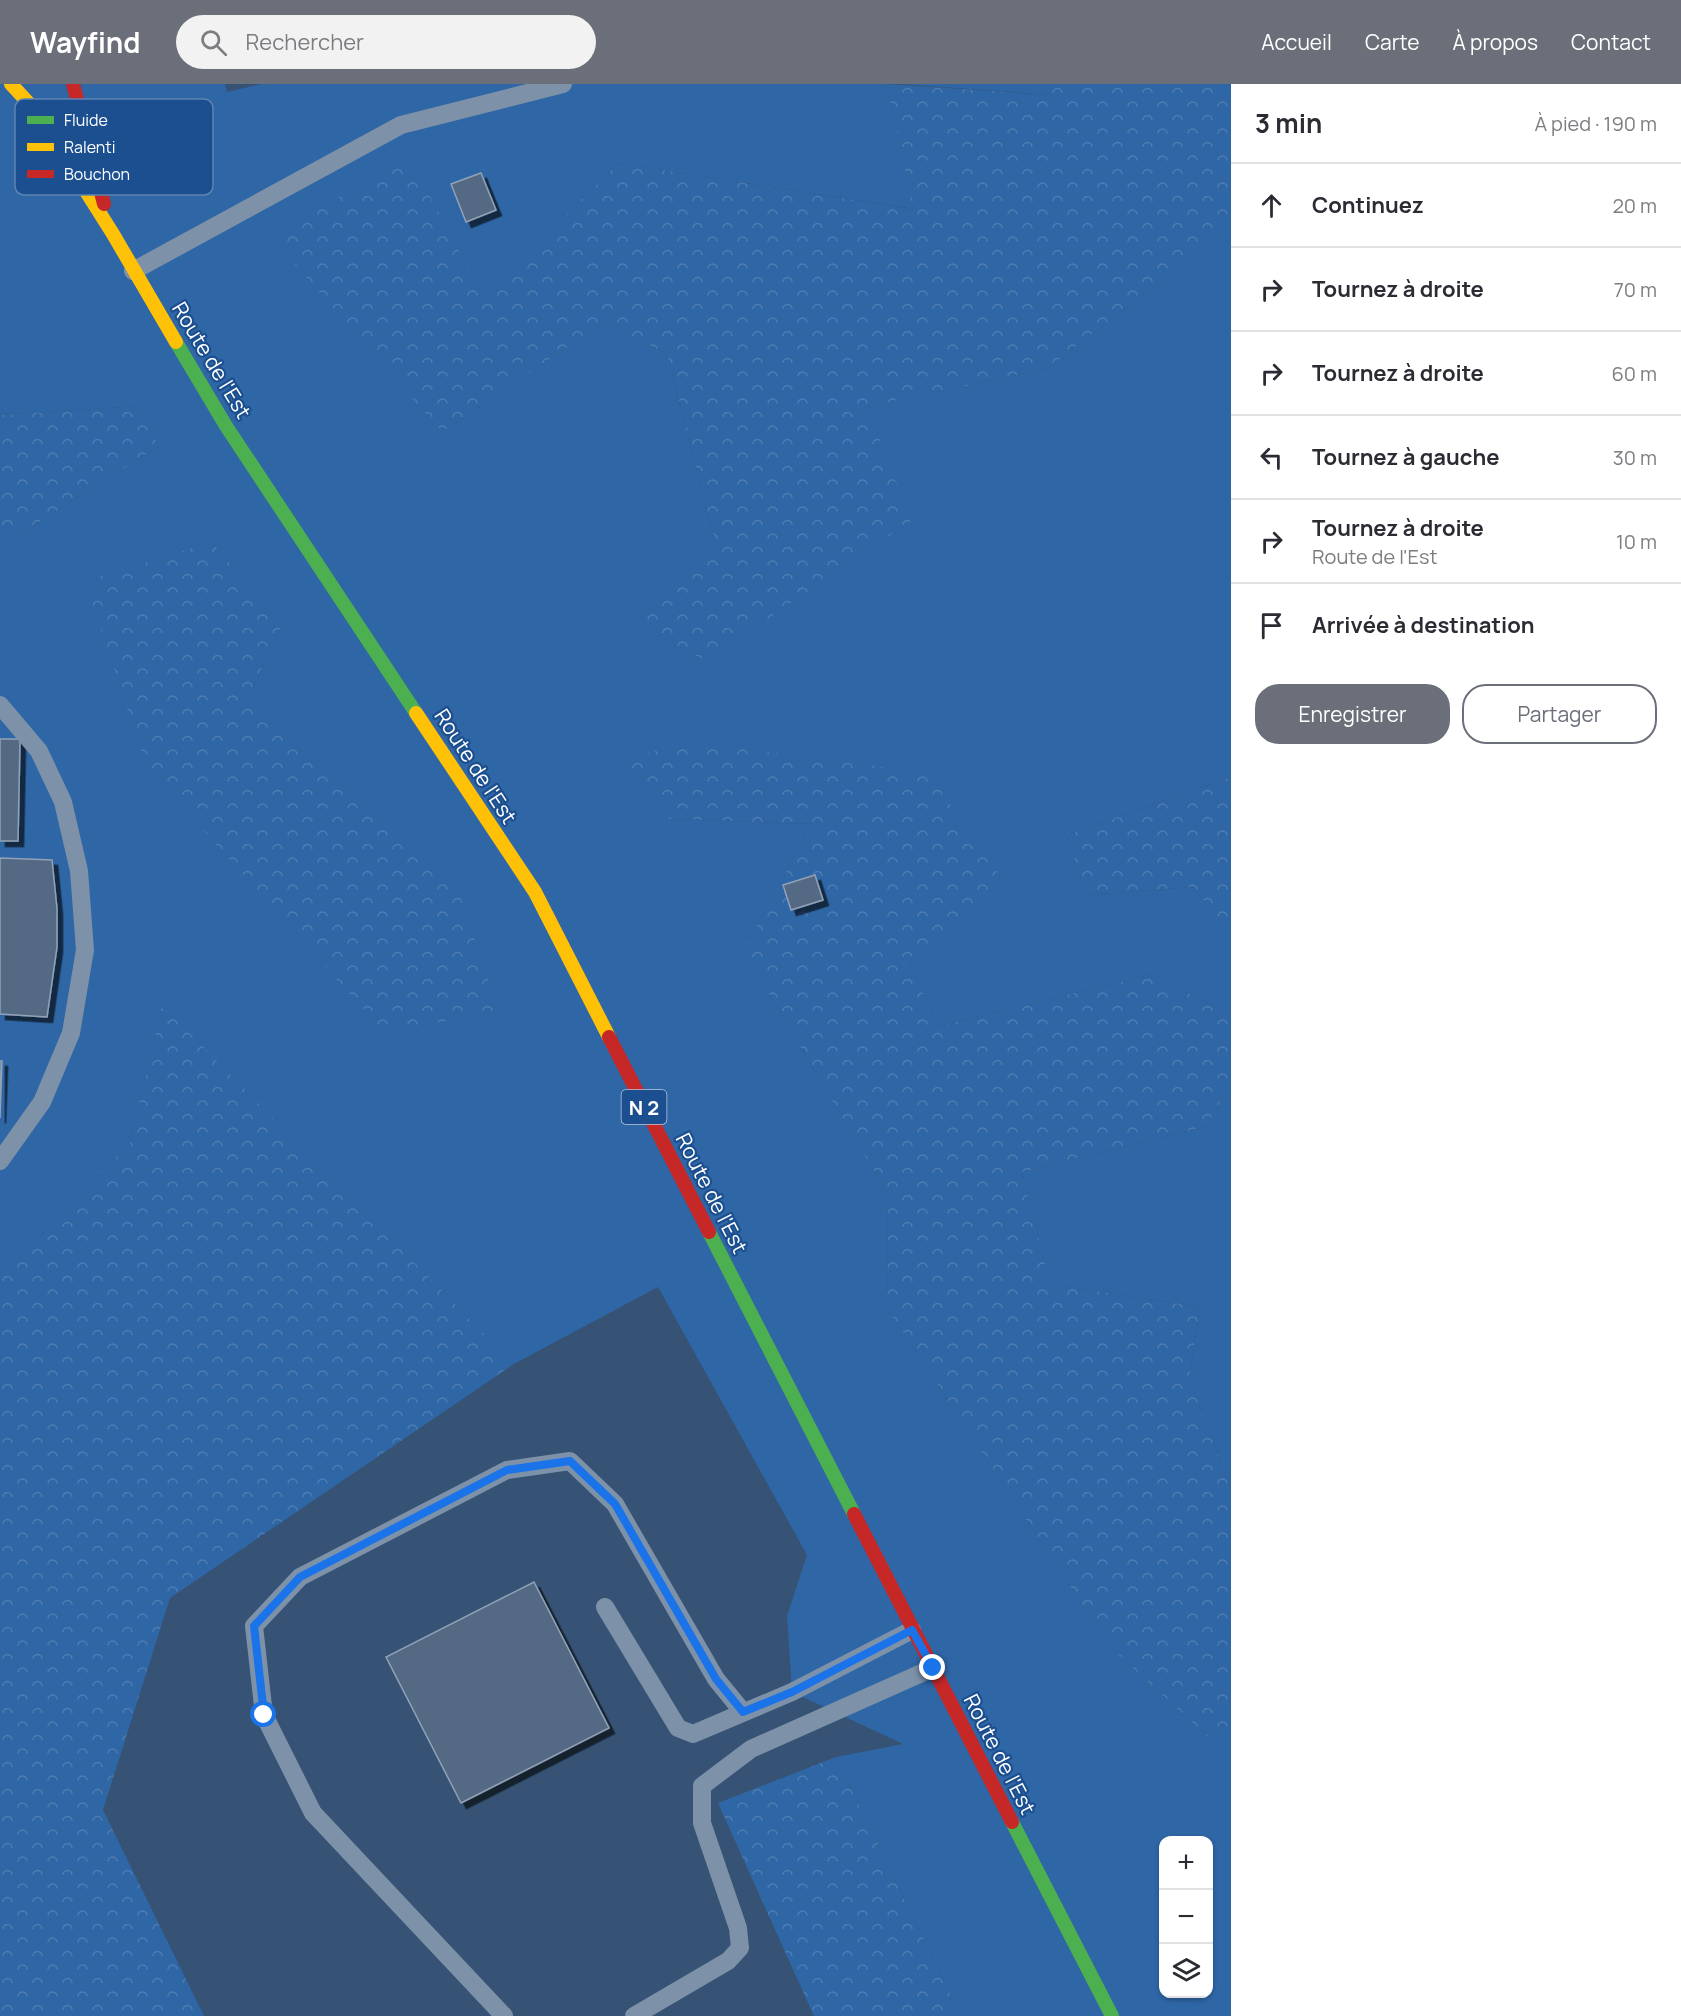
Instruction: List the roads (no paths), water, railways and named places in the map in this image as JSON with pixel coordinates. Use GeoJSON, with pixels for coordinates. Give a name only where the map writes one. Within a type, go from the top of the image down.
{"type":"FeatureCollection","features":[{"type":"Feature","properties":{"kind":"main road","name":"Route de l'Est"},"geometry":{"type":"LineString","coordinates":[[11,84],[25,99]]}},
{"type":"Feature","properties":{"kind":"main road","name":"Route de l'Est"},"geometry":{"type":"LineString","coordinates":[[73,84],[77,99]]}},
{"type":"Feature","properties":{"kind":"main road","name":"Route de l'Est"},"geometry":{"type":"LineString","coordinates":[[88,195],[226,426],[534,892],[1112,2016]]}},
{"type":"Feature","properties":{"kind":"main road","name":"Route de l'Est"},"geometry":{"type":"LineString","coordinates":[[103,195],[113,234]]}},
{"type":"Feature","properties":{"kind":"lane"},"geometry":{"type":"LineString","coordinates":[[133,271],[401,125],[563,84]]}},
{"type":"Feature","properties":{"kind":"lane"},"geometry":{"type":"LineString","coordinates":[[0,705],[39,751],[63,802],[80,871],[85,950],[71,1033],[42,1102],[0,1161]]}},
{"type":"Feature","properties":{"kind":"lane"},"geometry":{"type":"LineString","coordinates":[[504,2016],[313,1814],[264,1715],[254,1626],[300,1577],[507,1470],[570,1461],[615,1504],[716,1679],[743,1712]]}},
{"type":"Feature","properties":{"kind":"lane"},"geometry":{"type":"LineString","coordinates":[[605,1607],[678,1728],[693,1734],[792,1692],[912,1630]]}},
{"type":"Feature","properties":{"kind":"lane"},"geometry":{"type":"LineString","coordinates":[[634,2016],[728,1961],[740,1948],[738,1928],[702,1822],[702,1786],[751,1749],[933,1668]]}}]}
